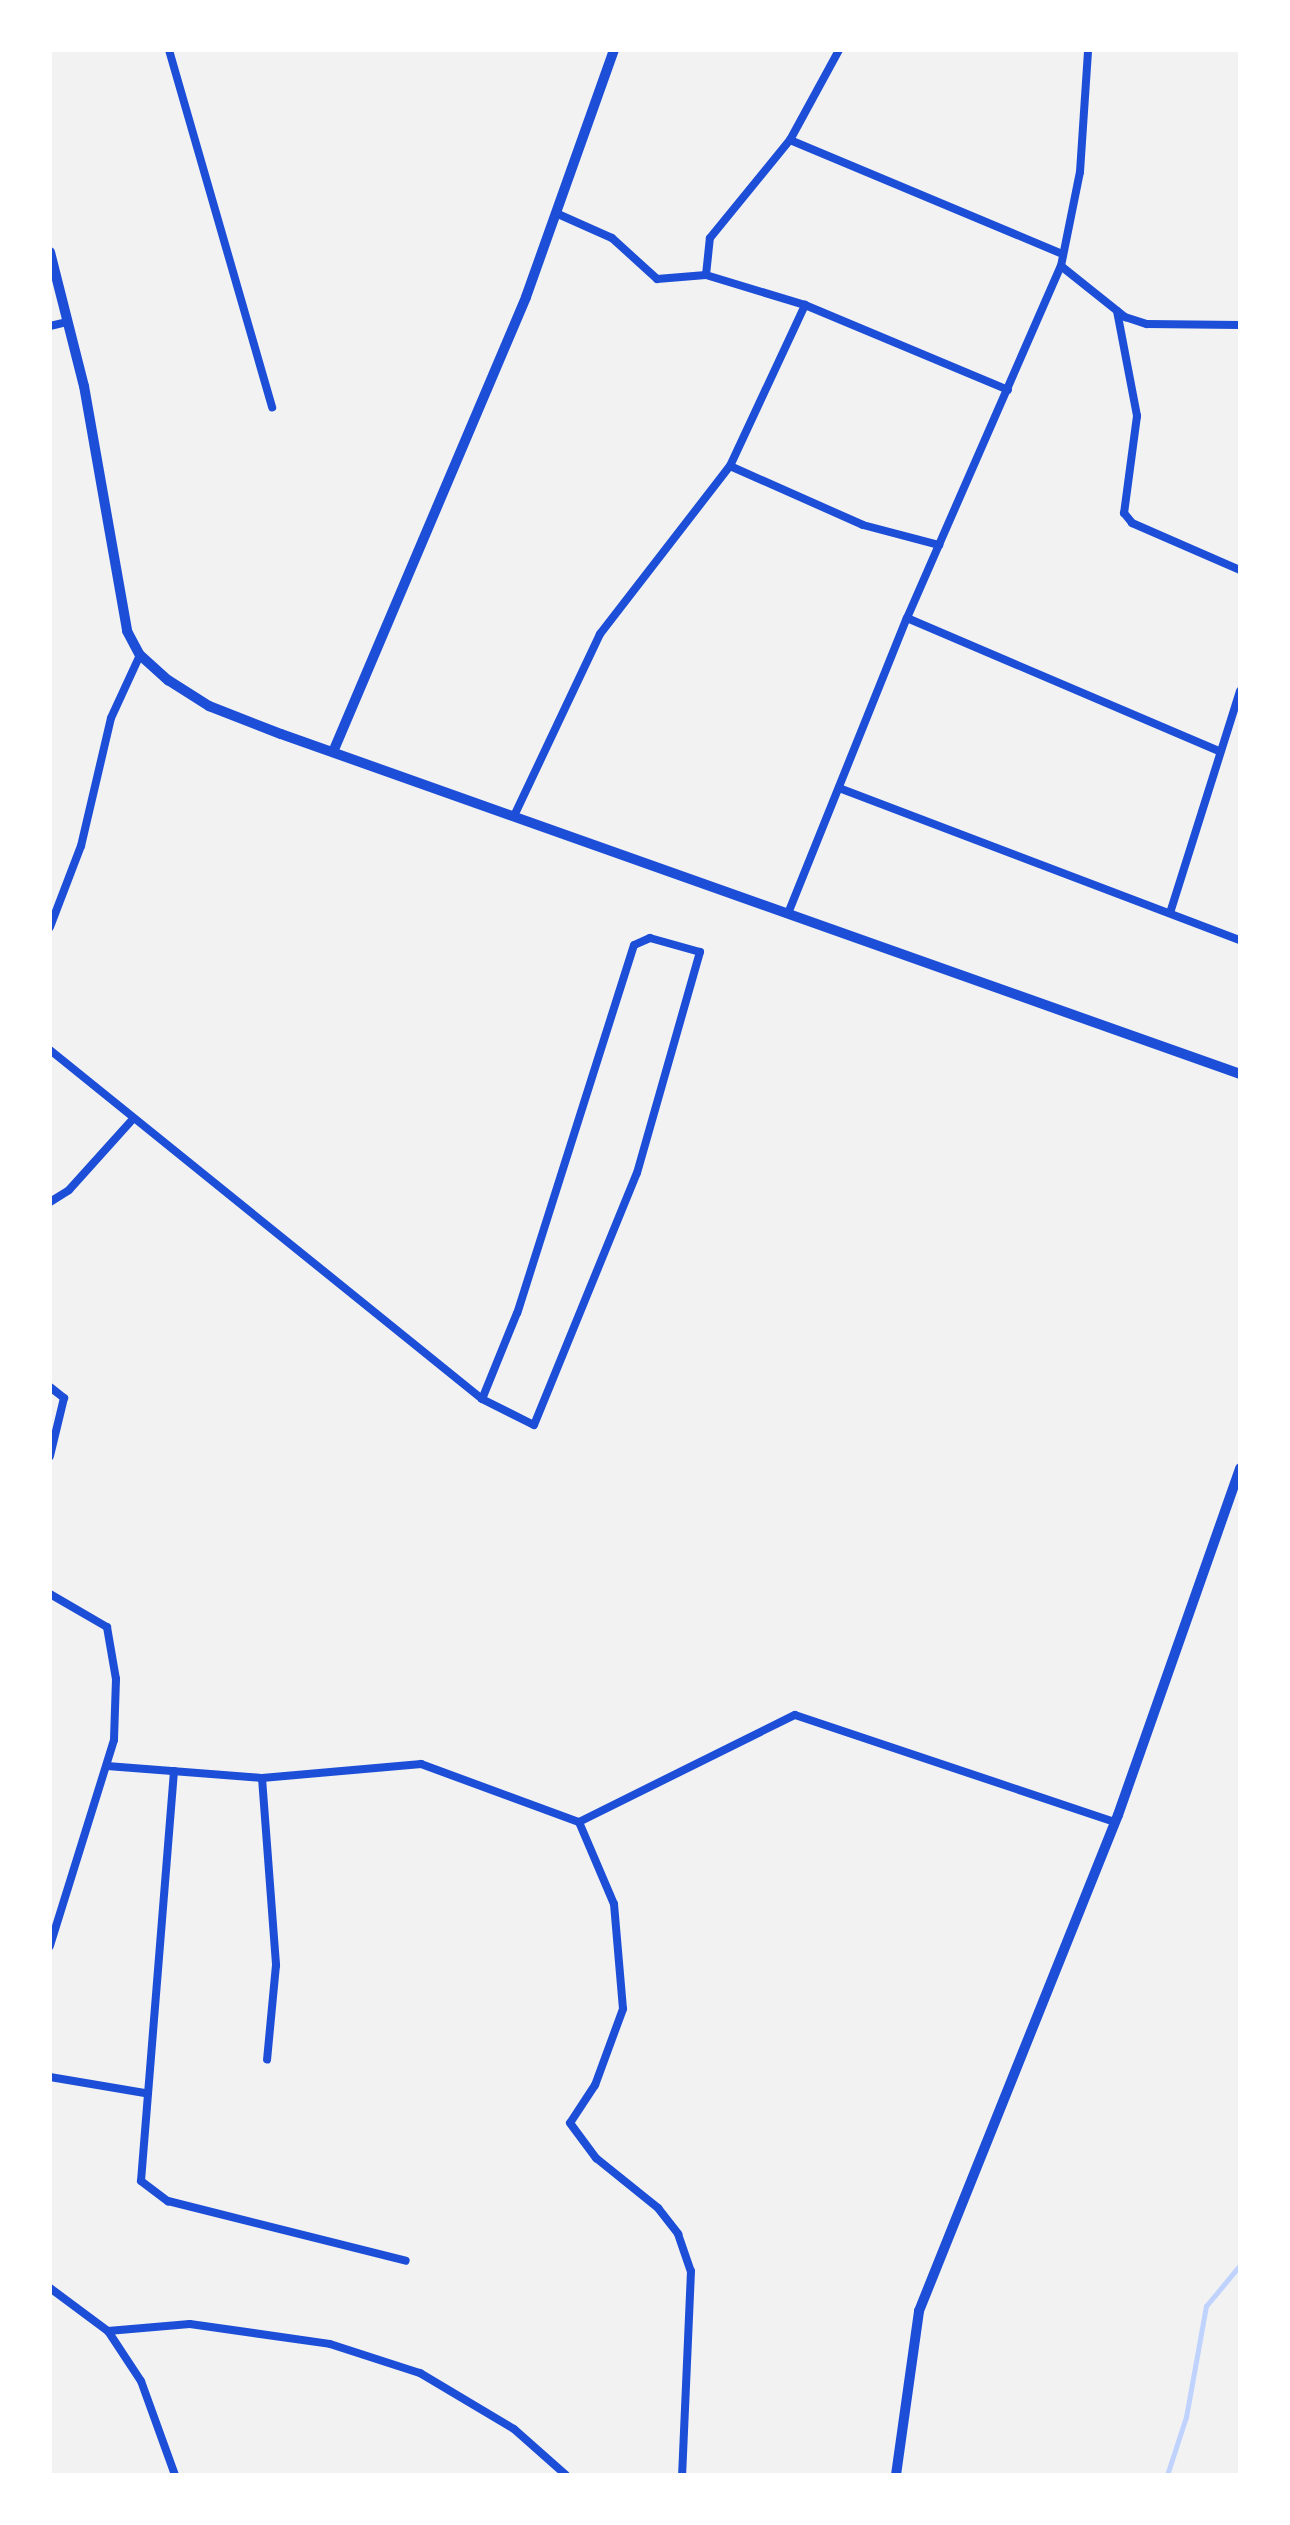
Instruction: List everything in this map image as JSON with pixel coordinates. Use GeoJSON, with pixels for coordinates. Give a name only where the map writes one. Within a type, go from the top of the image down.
{"type":"FeatureCollection","features":[{"type":"Feature","properties":{"kind":"street"},"geometry":{"type":"LineString","coordinates":[[169,50],[272,406]]}},
{"type":"Feature","properties":{"kind":"street"},"geometry":{"type":"LineString","coordinates":[[334,752],[442,507],[558,214],[614,50]]}},
{"type":"Feature","properties":{"kind":"street"},"geometry":{"type":"LineString","coordinates":[[706,275],[710,238],[790,140],[839,50]]}},
{"type":"Feature","properties":{"kind":"street"},"geometry":{"type":"LineString","coordinates":[[789,911],[907,618],[1060,266],[1080,172],[1088,50]]}},
{"type":"Feature","properties":{"kind":"street"},"geometry":{"type":"LineString","coordinates":[[790,140],[1062,254]]}},
{"type":"Feature","properties":{"kind":"street"},"geometry":{"type":"LineString","coordinates":[[558,214],[612,238],[656,279],[706,275],[804,306],[1008,390]]}},
{"type":"Feature","properties":{"kind":"street"},"geometry":{"type":"LineString","coordinates":[[50,252],[96,450],[116,590],[140,655],[208,706],[1240,1074]]}},
{"type":"Feature","properties":{"kind":"street"},"geometry":{"type":"LineString","coordinates":[[1060,266],[1117,311],[1147,324],[1240,325]]}},
{"type":"Feature","properties":{"kind":"street"},"geometry":{"type":"LineString","coordinates":[[514,816],[600,634],[730,466],[804,306]]}},
{"type":"Feature","properties":{"kind":"street"},"geometry":{"type":"LineString","coordinates":[[1117,311],[1137,416],[1124,512],[1132,522],[1240,570]]}},
{"type":"Feature","properties":{"kind":"street"},"geometry":{"type":"LineString","coordinates":[[50,326],[68,322]]}},
{"type":"Feature","properties":{"kind":"street"},"geometry":{"type":"LineString","coordinates":[[730,466],[863,525],[939,545]]}},
{"type":"Feature","properties":{"kind":"street"},"geometry":{"type":"LineString","coordinates":[[907,618],[1219,751]]}},
{"type":"Feature","properties":{"kind":"street"},"geometry":{"type":"LineString","coordinates":[[50,927],[81,846],[111,718],[140,655]]}},
{"type":"Feature","properties":{"kind":"street"},"geometry":{"type":"LineString","coordinates":[[1170,913],[1240,691]]}},
{"type":"Feature","properties":{"kind":"street"},"geometry":{"type":"LineString","coordinates":[[838,788],[1240,940]]}},
{"type":"Feature","properties":{"kind":"street"},"geometry":{"type":"LineString","coordinates":[[50,1050],[482,1399],[526,1425],[542,1419],[637,1172],[700,952],[650,938],[634,945],[517,1314],[482,1399]]}},
{"type":"Feature","properties":{"kind":"street"},"geometry":{"type":"LineString","coordinates":[[50,1202],[69,1190],[132,1120]]}},
{"type":"Feature","properties":{"kind":"street"},"geometry":{"type":"LineString","coordinates":[[50,1387],[64,1398],[50,1456]]}},
{"type":"Feature","properties":{"kind":"street"},"geometry":{"type":"LineString","coordinates":[[896,2475],[919,2311],[1013,2090],[1115,1822],[1240,1468]]}},
{"type":"Feature","properties":{"kind":"street"},"geometry":{"type":"LineString","coordinates":[[50,1594],[107,1627],[112,1638],[114,1740],[108,1766],[83,1824],[50,1946]]}},
{"type":"Feature","properties":{"kind":"street"},"geometry":{"type":"LineString","coordinates":[[579,1822],[796,1715],[1115,1822]]}},
{"type":"Feature","properties":{"kind":"street"},"geometry":{"type":"LineString","coordinates":[[108,1766],[262,1778],[421,1764],[579,1822],[614,1904],[623,2009],[595,2085],[570,2123],[596,2158],[658,2208],[678,2234],[690,2271],[682,2475]]}},
{"type":"Feature","properties":{"kind":"street"},"geometry":{"type":"LineString","coordinates":[[174,1771],[138,2171],[150,2192],[234,2220],[406,2261]]}},
{"type":"Feature","properties":{"kind":"street"},"geometry":{"type":"LineString","coordinates":[[262,1778],[276,1965],[267,2060]]}},
{"type":"Feature","properties":{"kind":"street"},"geometry":{"type":"LineString","coordinates":[[50,2076],[145,2093]]}},
{"type":"Feature","properties":{"kind":"street"},"geometry":{"type":"LineString","coordinates":[[50,2286],[108,2330],[140,2381],[176,2475]]}},
{"type":"Feature","properties":{"kind":"street"},"geometry":{"type":"LineString","coordinates":[[108,2330],[190,2324],[330,2344],[402,2367],[514,2429],[566,2475]]}},
{"type":"Feature","properties":{"kind":"waterway"},"geometry":{"type":"LineString","coordinates":[[1167,2475],[1186,2417],[1206,2306],[1240,2265]]}}]}
